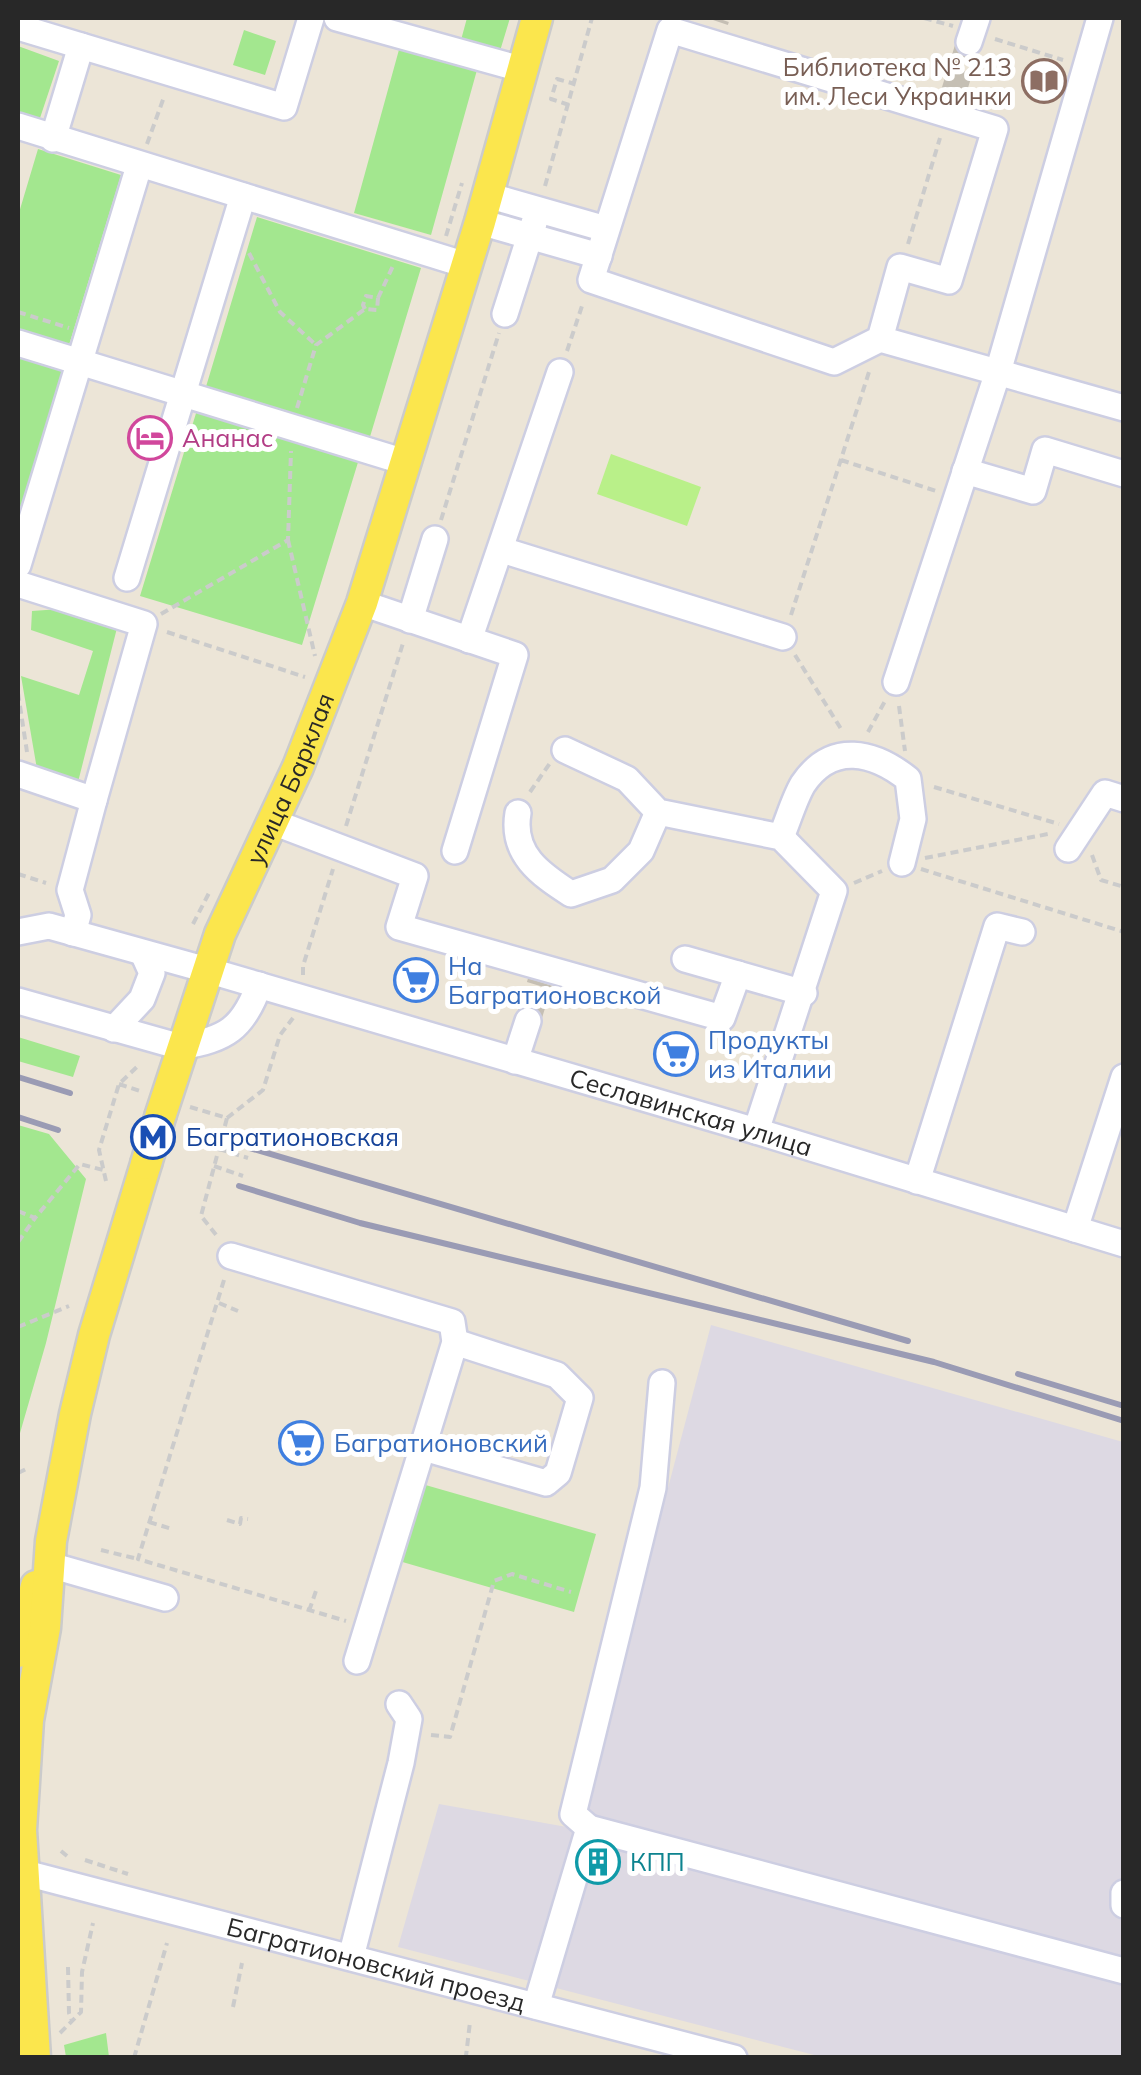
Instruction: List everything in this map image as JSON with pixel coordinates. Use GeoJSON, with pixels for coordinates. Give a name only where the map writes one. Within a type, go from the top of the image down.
{"type":"FeatureCollection","features":[{"type":"Feature","properties":{"kind":"main road","name":"улица Барклая"},"geometry":{"type":"LineString","coordinates":[[44,2048],[20,1872],[24,1755],[45,1628],[50,1553],[86,1367],[181,1048],[220,934],[274,822],[362,603],[537,18]]}},
{"type":"Feature","properties":{"kind":"main road","name":"улица Барклая"},"geometry":{"type":"LineString","coordinates":[[18,1652],[24,1623],[50,1553]]}},
{"type":"Feature","properties":{"kind":"street"},"geometry":{"type":"LineString","coordinates":[[18,26],[284,107],[310,18]]}},
{"type":"Feature","properties":{"kind":"street"},"geometry":{"type":"LineString","coordinates":[[337,18],[404,27],[522,69]]}},
{"type":"Feature","properties":{"kind":"street"},"geometry":{"type":"LineString","coordinates":[[896,682],[998,372],[1100,18]]}},
{"type":"Feature","properties":{"kind":"street"},"geometry":{"type":"LineString","coordinates":[[595,268],[670,30],[713,32],[950,104],[995,129],[949,281],[900,267],[880,339]]}},
{"type":"Feature","properties":{"kind":"street"},"geometry":{"type":"LineString","coordinates":[[53,139],[81,46]]}},
{"type":"Feature","properties":{"kind":"street"},"geometry":{"type":"LineString","coordinates":[[18,128],[466,264]]}},
{"type":"Feature","properties":{"kind":"street"},"geometry":{"type":"LineString","coordinates":[[18,565],[139,166]]}},
{"type":"Feature","properties":{"kind":"street"},"geometry":{"type":"LineString","coordinates":[[127,578],[244,196]]}},
{"type":"Feature","properties":{"kind":"street"},"geometry":{"type":"LineString","coordinates":[[483,208],[538,210],[606,229]]}},
{"type":"Feature","properties":{"kind":"street"},"geometry":{"type":"LineString","coordinates":[[483,208],[595,268],[834,362],[880,339],[1124,408]]}},
{"type":"Feature","properties":{"kind":"street"},"geometry":{"type":"LineString","coordinates":[[506,314],[538,210]]}},
{"type":"Feature","properties":{"kind":"street"},"geometry":{"type":"LineString","coordinates":[[18,344],[405,462]]}},
{"type":"Feature","properties":{"kind":"street"},"geometry":{"type":"LineString","coordinates":[[469,640],[560,372]]}},
{"type":"Feature","properties":{"kind":"street"},"geometry":{"type":"LineString","coordinates":[[965,471],[1033,491],[1044,450],[1124,474]]}},
{"type":"Feature","properties":{"kind":"street"},"geometry":{"type":"LineString","coordinates":[[410,620],[436,539]]}},
{"type":"Feature","properties":{"kind":"street"},"geometry":{"type":"LineString","coordinates":[[502,550],[784,637]]}},
{"type":"Feature","properties":{"kind":"street"},"geometry":{"type":"LineString","coordinates":[[18,584],[144,624],[70,890],[78,915],[72,933]]}},
{"type":"Feature","properties":{"kind":"street"},"geometry":{"type":"LineString","coordinates":[[362,603],[515,656],[455,851]]}},
{"type":"Feature","properties":{"kind":"street"},"geometry":{"type":"LineString","coordinates":[[565,750],[627,779],[658,812],[782,837],[834,891],[756,1132]]}},
{"type":"Feature","properties":{"kind":"street"},"geometry":{"type":"LineString","coordinates":[[782,837],[803,784],[824,763],[856,754],[885,761],[908,779],[913,819],[902,863]]}},
{"type":"Feature","properties":{"kind":"street"},"geometry":{"type":"LineString","coordinates":[[24,776],[94,800]]}},
{"type":"Feature","properties":{"kind":"street"},"geometry":{"type":"LineString","coordinates":[[1075,840],[1106,794],[1124,799]]}},
{"type":"Feature","properties":{"kind":"street"},"geometry":{"type":"LineString","coordinates":[[518,813],[514,833],[533,870],[571,894],[612,880],[641,852],[658,812]]}},
{"type":"Feature","properties":{"kind":"street"},"geometry":{"type":"LineString","coordinates":[[274,822],[415,876],[399,927],[542,976],[722,1018],[738,974]]}},
{"type":"Feature","properties":{"kind":"street","name":"Сеславинская улица"},"geometry":{"type":"LineString","coordinates":[[23,926],[48,926],[259,985],[1124,1244]]}},
{"type":"Feature","properties":{"kind":"street"},"geometry":{"type":"LineString","coordinates":[[918,1181],[996,926],[1022,932]]}},
{"type":"Feature","properties":{"kind":"street"},"geometry":{"type":"LineString","coordinates":[[114,1029],[142,998],[152,973],[143,953]]}},
{"type":"Feature","properties":{"kind":"street"},"geometry":{"type":"LineString","coordinates":[[685,959],[804,992]]}},
{"type":"Feature","properties":{"kind":"street"},"geometry":{"type":"LineString","coordinates":[[18,1002],[181,1048],[228,1033],[244,1018],[259,985]]}},
{"type":"Feature","properties":{"kind":"street"},"geometry":{"type":"LineString","coordinates":[[516,1061],[528,1022]]}},
{"type":"Feature","properties":{"kind":"street"},"geometry":{"type":"LineString","coordinates":[[1075,1230],[1124,1077]]}},
{"type":"Feature","properties":{"kind":"street"},"geometry":{"type":"LineString","coordinates":[[232,1256],[452,1322],[455,1342],[357,1661]]}},
{"type":"Feature","properties":{"kind":"street"},"geometry":{"type":"LineString","coordinates":[[424,1448],[546,1483],[558,1474],[580,1398],[557,1375],[455,1342]]}},
{"type":"Feature","properties":{"kind":"street"},"geometry":{"type":"LineString","coordinates":[[662,1383],[653,1488],[573,1814],[589,1828],[1124,1971]]}},
{"type":"Feature","properties":{"kind":"street"},"geometry":{"type":"LineString","coordinates":[[50,1553],[165,1598]]}},
{"type":"Feature","properties":{"kind":"street"},"geometry":{"type":"LineString","coordinates":[[351,1958],[409,1719],[400,1704]]}},
{"type":"Feature","properties":{"kind":"street"},"geometry":{"type":"LineString","coordinates":[[536,2006],[589,1828]]}},
{"type":"Feature","properties":{"kind":"street","name":"Багратионовский проезд"},"geometry":{"type":"LineString","coordinates":[[20,1872],[734,2058]]}},
{"type":"Feature","properties":{"kind":"street"},"geometry":{"type":"LineString","coordinates":[[1124,1892],[1124,1905]]}},
{"type":"Feature","properties":{"kind":"path"},"geometry":{"type":"LineString","coordinates":[[538,210],[592,18]]}},
{"type":"Feature","properties":{"kind":"path"},"geometry":{"type":"LineString","coordinates":[[924,18],[1086,67]]}},
{"type":"Feature","properties":{"kind":"path"},"geometry":{"type":"LineString","coordinates":[[139,166],[172,73]]}},
{"type":"Feature","properties":{"kind":"path"},"geometry":{"type":"LineString","coordinates":[[569,105],[551,100],[557,78],[575,84]]}},
{"type":"Feature","properties":{"kind":"path"},"geometry":{"type":"LineString","coordinates":[[900,267],[950,104]]}},
{"type":"Feature","properties":{"kind":"path"},"geometry":{"type":"LineString","coordinates":[[234,225],[280,312],[316,345]]}},
{"type":"Feature","properties":{"kind":"path"},"geometry":{"type":"LineString","coordinates":[[316,660],[288,540],[292,428],[316,345],[365,309],[377,310],[378,298],[403,245]]}},
{"type":"Feature","properties":{"kind":"path"},"geometry":{"type":"LineString","coordinates":[[560,372],[595,268]]}},
{"type":"Feature","properties":{"kind":"path"},"geometry":{"type":"LineString","coordinates":[[365,309],[362,305],[366,296],[378,298]]}},
{"type":"Feature","properties":{"kind":"path"},"geometry":{"type":"LineString","coordinates":[[18,312],[88,334]]}},
{"type":"Feature","properties":{"kind":"path"},"geometry":{"type":"LineString","coordinates":[[436,539],[506,314]]}},
{"type":"Feature","properties":{"kind":"path"},"geometry":{"type":"LineString","coordinates":[[880,339],[784,637],[856,754],[896,682]]}},
{"type":"Feature","properties":{"kind":"path"},"geometry":{"type":"LineString","coordinates":[[841,460],[956,497]]}},
{"type":"Feature","properties":{"kind":"path"},"geometry":{"type":"LineString","coordinates":[[144,624],[288,540]]}},
{"type":"Feature","properties":{"kind":"path"},"geometry":{"type":"LineString","coordinates":[[227,1118],[263,1090],[280,1036],[294,1016],[303,966],[410,620]]}},
{"type":"Feature","properties":{"kind":"path"},"geometry":{"type":"LineString","coordinates":[[144,624],[307,678]]}},
{"type":"Feature","properties":{"kind":"path"},"geometry":{"type":"LineString","coordinates":[[896,682],[908,779],[1075,840],[1102,880],[1124,887]]}},
{"type":"Feature","properties":{"kind":"path"},"geometry":{"type":"LineString","coordinates":[[18,692],[24,776]]}},
{"type":"Feature","properties":{"kind":"path"},"geometry":{"type":"LineString","coordinates":[[518,813],[542,770],[565,750]]}},
{"type":"Feature","properties":{"kind":"path"},"geometry":{"type":"LineString","coordinates":[[834,891],[902,863],[1075,840]]}},
{"type":"Feature","properties":{"kind":"path"},"geometry":{"type":"LineString","coordinates":[[902,863],[1004,898],[1124,932]]}},
{"type":"Feature","properties":{"kind":"path"},"geometry":{"type":"LineString","coordinates":[[18,874],[70,890]]}},
{"type":"Feature","properties":{"kind":"path"},"geometry":{"type":"LineString","coordinates":[[106,1182],[100,1150],[119,1084],[140,1064]]}},
{"type":"Feature","properties":{"kind":"path"},"geometry":{"type":"LineString","coordinates":[[138,1559],[232,1256],[200,1216],[223,1133]]}},
{"type":"Feature","properties":{"kind":"path"},"geometry":{"type":"LineString","coordinates":[[219,1149],[248,1158]]}},
{"type":"Feature","properties":{"kind":"path"},"geometry":{"type":"LineString","coordinates":[[18,1242],[80,1164],[103,1170]]}},
{"type":"Feature","properties":{"kind":"path"},"geometry":{"type":"LineString","coordinates":[[214,1166],[243,1176]]}},
{"type":"Feature","properties":{"kind":"path"},"geometry":{"type":"LineString","coordinates":[[18,1212],[35,1218]]}},
{"type":"Feature","properties":{"kind":"path"},"geometry":{"type":"LineString","coordinates":[[217,1303],[238,1311]]}},
{"type":"Feature","properties":{"kind":"path"},"geometry":{"type":"LineString","coordinates":[[18,1327],[69,1306]]}},
{"type":"Feature","properties":{"kind":"path"},"geometry":{"type":"LineString","coordinates":[[18,1472],[28,1468]]}},
{"type":"Feature","properties":{"kind":"path"},"geometry":{"type":"LineString","coordinates":[[228,1520],[240,1524],[241,1518],[248,1520]]}},
{"type":"Feature","properties":{"kind":"path"},"geometry":{"type":"LineString","coordinates":[[149,1522],[172,1530]]}},
{"type":"Feature","properties":{"kind":"path"},"geometry":{"type":"LineString","coordinates":[[101,1550],[368,1628]]}},
{"type":"Feature","properties":{"kind":"path"},"geometry":{"type":"LineString","coordinates":[[406,1732],[450,1737],[494,1581],[512,1574],[572,1592]]}},
{"type":"Feature","properties":{"kind":"path"},"geometry":{"type":"LineString","coordinates":[[310,1611],[318,1588]]}},
{"type":"Feature","properties":{"kind":"path"},"geometry":{"type":"LineString","coordinates":[[85,1860],[123,1871]]}},
{"type":"Feature","properties":{"kind":"path"},"geometry":{"type":"LineString","coordinates":[[44,2048],[81,2012],[82,1972],[93,1923]]}},
{"type":"Feature","properties":{"kind":"path"},"geometry":{"type":"LineString","coordinates":[[134,2058],[167,1943]]}},
{"type":"Feature","properties":{"kind":"path"},"geometry":{"type":"LineString","coordinates":[[233,2007],[242,1963]]}},
{"type":"Feature","properties":{"kind":"path"},"geometry":{"type":"LineString","coordinates":[[68,1967],[72,2021]]}},
{"type":"Feature","properties":{"kind":"path"},"geometry":{"type":"LineString","coordinates":[[468,2058],[470,2022]]}},
{"type":"Feature","properties":{"kind":"shaded area"},"geometry":{"type":"Polygon","coordinates":[[[711,1325],[1123,1442],[1123,2057],[822,2057],[398,1947],[439,1804],[578,1829],[711,1325]]]}},
{"type":"Feature","properties":{"kind":"green space"},"geometry":{"type":"Polygon","coordinates":[[[467,18],[510,18],[500,51],[461,40],[467,18]]]}},
{"type":"Feature","properties":{"kind":"green space"},"geometry":{"type":"Polygon","coordinates":[[[244,30],[276,41],[265,75],[233,65],[244,30]]]}},
{"type":"Feature","properties":{"kind":"green space"},"geometry":{"type":"Polygon","coordinates":[[[18,46],[59,61],[38,124],[18,117],[18,46]]]}},
{"type":"Feature","properties":{"kind":"green space"},"geometry":{"type":"Polygon","coordinates":[[[400,46],[477,70],[431,235],[354,213],[400,46]]]}},
{"type":"Feature","properties":{"kind":"green space"},"geometry":{"type":"Polygon","coordinates":[[[38,149],[121,175],[69,345],[18,329],[18,216],[38,149]]]}},
{"type":"Feature","properties":{"kind":"green space"},"geometry":{"type":"Polygon","coordinates":[[[257,217],[421,268],[369,440],[205,390],[257,217]]]}},
{"type":"Feature","properties":{"kind":"green space"},"geometry":{"type":"Polygon","coordinates":[[[18,354],[63,369],[18,520],[18,354]]]}},
{"type":"Feature","properties":{"kind":"green space"},"geometry":{"type":"Polygon","coordinates":[[[197,410],[359,459],[302,645],[140,596],[197,410]]]}},
{"type":"Feature","properties":{"kind":"green space"},"geometry":{"type":"Polygon","coordinates":[[[611,454],[701,487],[687,526],[597,494],[611,454]]]}},
{"type":"Feature","properties":{"kind":"green space"},"geometry":{"type":"Polygon","coordinates":[[[74,608],[117,628],[77,786],[38,775],[21,676],[79,695],[93,651],[31,630],[32,611],[74,608]]]}},
{"type":"Feature","properties":{"kind":"green space"},"geometry":{"type":"Polygon","coordinates":[[[18,1037],[80,1056],[73,1077],[18,1061],[18,1037]]]}},
{"type":"Feature","properties":{"kind":"green space"},"geometry":{"type":"Polygon","coordinates":[[[18,1125],[49,1134],[86,1179],[18,1440],[18,1125]]]}},
{"type":"Feature","properties":{"kind":"green space"},"geometry":{"type":"Polygon","coordinates":[[[422,1484],[596,1534],[574,1612],[399,1561],[422,1484]]]}},
{"type":"Feature","properties":{"kind":"green space"},"geometry":{"type":"Polygon","coordinates":[[[106,2033],[109,2057],[66,2057],[64,2045],[106,2033]]]}},
{"type":"Feature","properties":{"kind":"tunnel"},"geometry":{"type":"LineString","coordinates":[[953,94],[969,42]]}},
{"type":"Feature","properties":{"kind":"tunnel"},"geometry":{"type":"LineString","coordinates":[[528,1021],[540,982]]}},
{"type":"Feature","properties":{"kind":"railway"},"geometry":{"type":"LineString","coordinates":[[18,1077],[70,1093]]}},
{"type":"Feature","properties":{"kind":"railway"},"geometry":{"type":"LineString","coordinates":[[18,1117],[58,1130]]}},
{"type":"Feature","properties":{"kind":"railway"},"geometry":{"type":"LineString","coordinates":[[250,1148],[908,1341]]}},
{"type":"Feature","properties":{"kind":"railway"},"geometry":{"type":"LineString","coordinates":[[239,1186],[360,1223],[934,1362],[1124,1421]]}},
{"type":"Feature","properties":{"kind":"railway"},"geometry":{"type":"LineString","coordinates":[[1018,1374],[1124,1406]]}},
{"type":"Feature","properties":{"kind":"place","name":"Библиотека № 213 им. Леси Украинки"},"geometry":{"type":"Point","coordinates":[1044,81]}},
{"type":"Feature","properties":{"kind":"place","name":"Ананас"},"geometry":{"type":"Point","coordinates":[150,438]}},
{"type":"Feature","properties":{"kind":"place","name":"На Багратионовской"},"geometry":{"type":"Point","coordinates":[416,980]}},
{"type":"Feature","properties":{"kind":"place","name":"Продукты из Италии"},"geometry":{"type":"Point","coordinates":[676,1054]}},
{"type":"Feature","properties":{"kind":"place","name":"Багратионовская"},"geometry":{"type":"Point","coordinates":[153,1137]}},
{"type":"Feature","properties":{"kind":"place","name":"Багратионовский"},"geometry":{"type":"Point","coordinates":[301,1443]}},
{"type":"Feature","properties":{"kind":"place","name":"КПП"},"geometry":{"type":"Point","coordinates":[598,1862]}}]}
